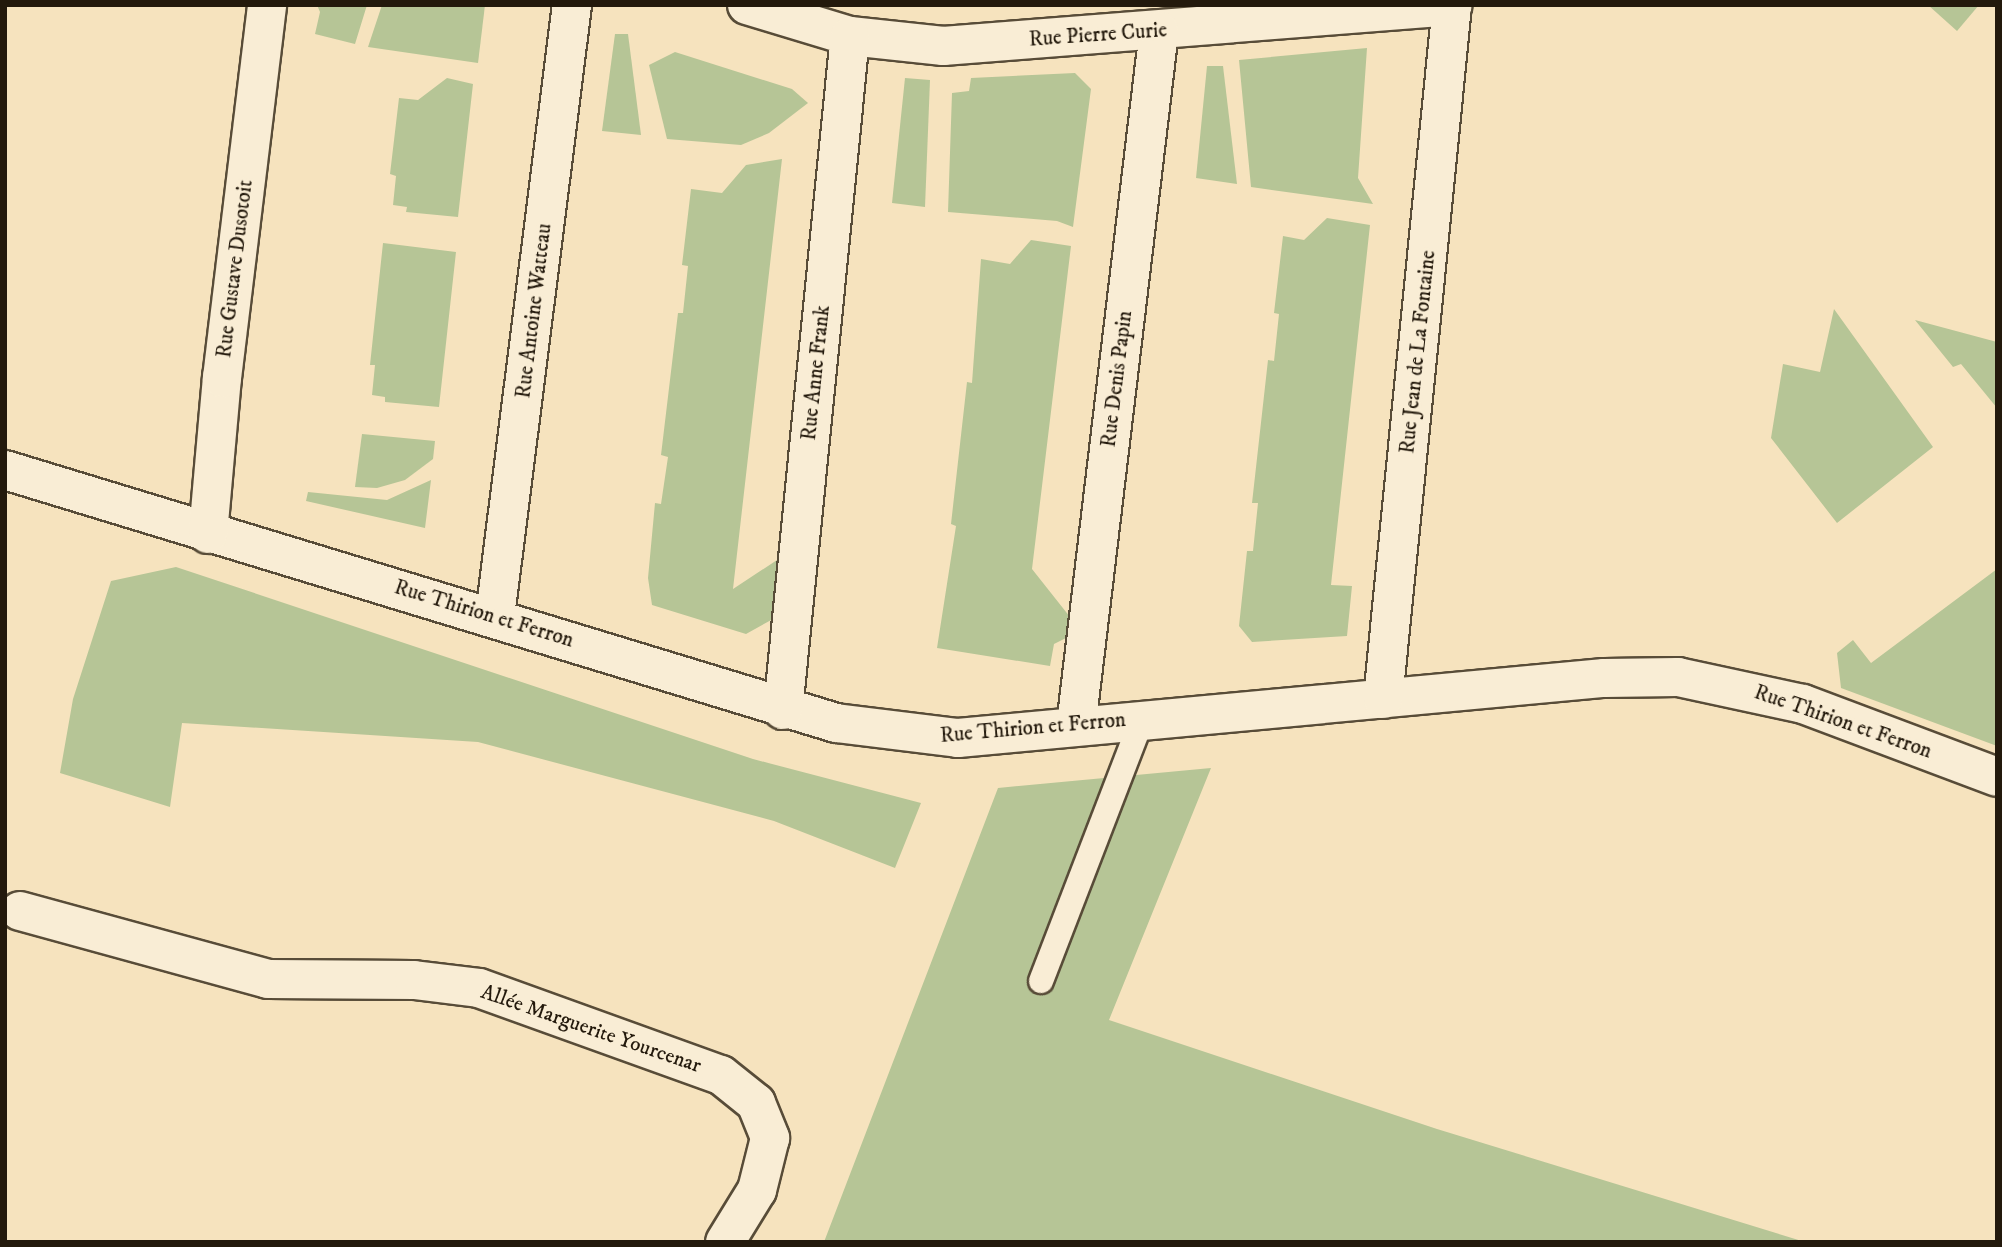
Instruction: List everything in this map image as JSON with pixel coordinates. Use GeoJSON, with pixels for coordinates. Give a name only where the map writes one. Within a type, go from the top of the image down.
{"type":"FeatureCollection","features":[{"type":"Feature","properties":{"kind":"street","name":"Rue Gustave Dusotoit"},"geometry":{"type":"LineString","coordinates":[[208,534],[222,378],[267,5]]}},
{"type":"Feature","properties":{"kind":"street","name":"Rue Antoine Watteau"},"geometry":{"type":"LineString","coordinates":[[495,616],[572,5]]}},
{"type":"Feature","properties":{"kind":"street","name":"Rue Pierre Curie"},"geometry":{"type":"LineString","coordinates":[[747,5],[850,36],[943,46],[1159,31],[1452,5]]}},
{"type":"Feature","properties":{"kind":"street","name":"Rue Jean de La Fontaine"},"geometry":{"type":"LineString","coordinates":[[1383,699],[1452,5]]}},
{"type":"Feature","properties":{"kind":"street","name":"Rue Denis Papin"},"geometry":{"type":"LineString","coordinates":[[1076,726],[1159,31]]}},
{"type":"Feature","properties":{"kind":"street","name":"Rue Anne Frank"},"geometry":{"type":"LineString","coordinates":[[783,710],[850,36]]}},
{"type":"Feature","properties":{"kind":"street","name":"Rue Thirion et Ferron"},"geometry":{"type":"LineString","coordinates":[[5,470],[208,534],[495,616],[783,710],[836,723],[947,737],[1604,678],[1678,677],[1803,705],[1997,777]]}},
{"type":"Feature","properties":{"kind":"street","name":"Allée Marguerite Yourcenar"},"geometry":{"type":"LineString","coordinates":[[20,911],[268,979],[414,980],[479,988],[721,1075],[756,1103],[770,1138],[757,1190],[725,1242]]}},
{"type":"Feature","properties":{"kind":"lane"},"geometry":{"type":"LineString","coordinates":[[1041,981],[1142,719]]}},
{"type":"Feature","properties":{"kind":"green space"},"geometry":{"type":"Polygon","coordinates":[[[317,5],[367,5],[355,44],[315,34],[320,12],[317,5]]]}},
{"type":"Feature","properties":{"kind":"green space"},"geometry":{"type":"Polygon","coordinates":[[[382,5],[485,5],[478,63],[368,47],[382,5]]]}},
{"type":"Feature","properties":{"kind":"green space"},"geometry":{"type":"Polygon","coordinates":[[[1928,5],[1979,5],[1957,31],[1928,5]]]}},
{"type":"Feature","properties":{"kind":"green space"},"geometry":{"type":"Polygon","coordinates":[[[615,34],[628,34],[641,135],[602,131],[615,34]]]}},
{"type":"Feature","properties":{"kind":"green space"},"geometry":{"type":"Polygon","coordinates":[[[1367,48],[1358,178],[1373,204],[1251,187],[1239,60],[1367,48]]]}},
{"type":"Feature","properties":{"kind":"green space"},"geometry":{"type":"Polygon","coordinates":[[[675,52],[792,89],[808,103],[769,133],[741,145],[667,139],[649,65],[675,52]]]}},
{"type":"Feature","properties":{"kind":"green space"},"geometry":{"type":"Polygon","coordinates":[[[1207,66],[1223,66],[1237,184],[1196,178],[1207,66]]]}},
{"type":"Feature","properties":{"kind":"green space"},"geometry":{"type":"Polygon","coordinates":[[[1075,73],[1091,89],[1073,227],[1057,221],[948,212],[952,93],[969,91],[971,78],[1075,73]]]}},
{"type":"Feature","properties":{"kind":"green space"},"geometry":{"type":"Polygon","coordinates":[[[447,78],[473,84],[458,217],[406,212],[407,207],[393,205],[396,176],[390,174],[399,98],[418,100],[447,78]]]}},
{"type":"Feature","properties":{"kind":"green space"},"geometry":{"type":"Polygon","coordinates":[[[905,78],[930,80],[925,207],[892,203],[905,78]]]}},
{"type":"Feature","properties":{"kind":"green space"},"geometry":{"type":"Polygon","coordinates":[[[782,159],[733,589],[777,560],[773,619],[746,634],[652,605],[648,578],[655,503],[661,504],[668,457],[661,455],[678,313],[683,313],[688,266],[682,265],[691,189],[722,193],[746,165],[782,159]]]}},
{"type":"Feature","properties":{"kind":"green space"},"geometry":{"type":"Polygon","coordinates":[[[1327,218],[1370,225],[1331,585],[1352,586],[1347,636],[1252,642],[1239,626],[1247,551],[1253,551],[1258,503],[1252,503],[1268,360],[1274,361],[1279,314],[1274,313],[1283,236],[1304,240],[1327,218]]]}},
{"type":"Feature","properties":{"kind":"green space"},"geometry":{"type":"Polygon","coordinates":[[[1031,240],[1071,246],[1032,569],[1070,617],[1068,637],[1054,644],[1050,666],[937,648],[956,526],[951,524],[967,382],[972,383],[981,259],[1010,264],[1031,240]]]}},
{"type":"Feature","properties":{"kind":"green space"},"geometry":{"type":"Polygon","coordinates":[[[383,243],[456,252],[439,407],[385,402],[385,397],[372,395],[375,365],[370,365],[383,243]]]}},
{"type":"Feature","properties":{"kind":"green space"},"geometry":{"type":"Polygon","coordinates":[[[1834,309],[1933,447],[1837,523],[1771,438],[1783,364],[1820,372],[1834,309]]]}},
{"type":"Feature","properties":{"kind":"green space"},"geometry":{"type":"Polygon","coordinates":[[[1915,320],[1997,342],[1997,408],[1961,364],[1953,367],[1915,320]]]}},
{"type":"Feature","properties":{"kind":"green space"},"geometry":{"type":"Polygon","coordinates":[[[362,434],[435,441],[433,459],[405,480],[377,488],[355,487],[362,434]]]}},
{"type":"Feature","properties":{"kind":"green space"},"geometry":{"type":"Polygon","coordinates":[[[431,480],[425,528],[306,501],[308,492],[387,500],[431,480]]]}},
{"type":"Feature","properties":{"kind":"green space"},"geometry":{"type":"Polygon","coordinates":[[[176,567],[753,759],[921,803],[895,868],[774,821],[478,742],[182,723],[170,807],[60,773],[73,699],[111,581],[176,567]]]}},
{"type":"Feature","properties":{"kind":"green space"},"geometry":{"type":"Polygon","coordinates":[[[1997,569],[1997,746],[1841,688],[1837,653],[1853,640],[1871,663],[1997,569]]]}},
{"type":"Feature","properties":{"kind":"green space"},"geometry":{"type":"Polygon","coordinates":[[[1211,768],[1109,1020],[1437,1129],[1805,1242],[824,1242],[998,788],[1211,768]]]}}]}
